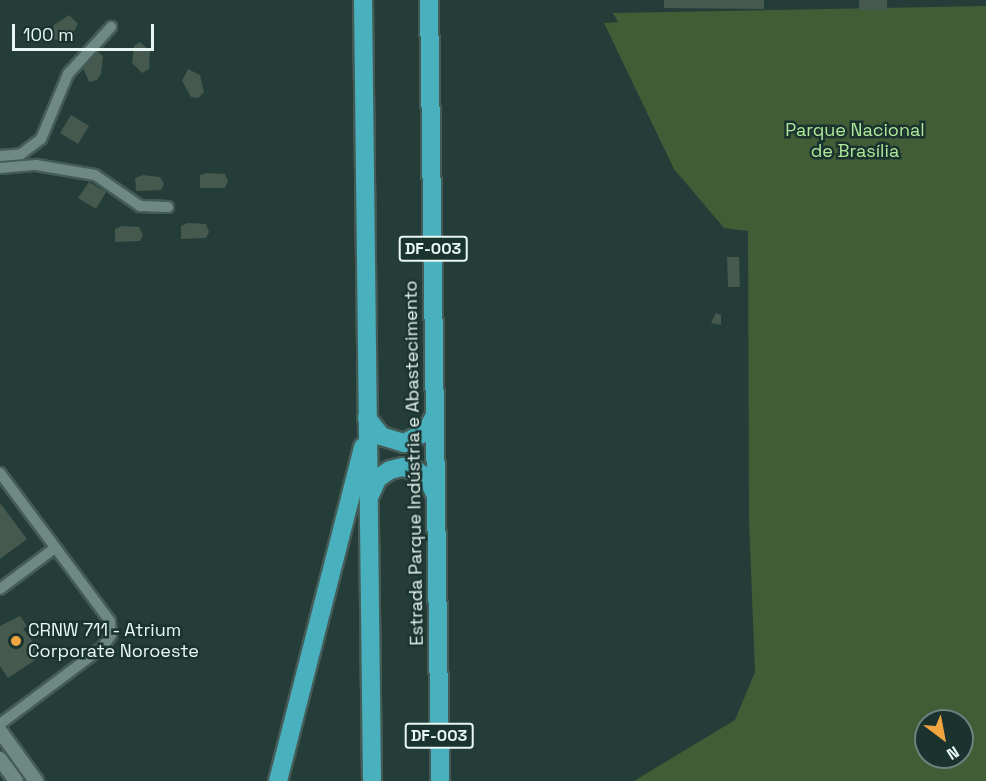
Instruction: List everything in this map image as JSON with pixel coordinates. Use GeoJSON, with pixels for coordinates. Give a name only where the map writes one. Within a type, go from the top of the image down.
{"type":"FeatureCollection","features":[{"type":"Feature","properties":{"kind":"highway"},"geometry":{"type":"LineString","coordinates":[[363,0],[372,781]]}},
{"type":"Feature","properties":{"kind":"highway","name":"Estrada Parque Indústria e Abastecimento"},"geometry":{"type":"LineString","coordinates":[[429,0],[440,781]]}},
{"type":"Feature","properties":{"kind":"highway"},"geometry":{"type":"LineString","coordinates":[[368,424],[381,436],[404,442],[426,432],[435,415]]}},
{"type":"Feature","properties":{"kind":"highway"},"geometry":{"type":"LineString","coordinates":[[278,781],[368,424]]}},
{"type":"Feature","properties":{"kind":"highway"},"geometry":{"type":"LineString","coordinates":[[369,496],[378,478],[390,470],[404,467],[417,471],[428,479],[436,497]]}},
{"type":"Feature","properties":{"kind":"street"},"geometry":{"type":"LineString","coordinates":[[0,156],[21,153],[41,139],[68,74],[111,27]]}},
{"type":"Feature","properties":{"kind":"street"},"geometry":{"type":"LineString","coordinates":[[0,168],[36,165],[95,175],[140,206],[168,207]]}},
{"type":"Feature","properties":{"kind":"street"},"geometry":{"type":"LineString","coordinates":[[0,473],[110,621],[111,635],[103,647],[0,724]]}},
{"type":"Feature","properties":{"kind":"street"},"geometry":{"type":"LineString","coordinates":[[0,589],[56,548]]}},
{"type":"Feature","properties":{"kind":"street"},"geometry":{"type":"LineString","coordinates":[[0,731],[36,781]]}},
{"type":"Feature","properties":{"kind":"street"},"geometry":{"type":"LineString","coordinates":[[0,759],[16,781]]}},
{"type":"Feature","properties":{"kind":"green space","name":"Parque Nacional de Brasília"},"geometry":{"type":"Polygon","coordinates":[[[986,6],[986,781],[634,781],[735,720],[755,672],[749,520],[748,231],[724,228],[674,169],[604,23],[618,22],[613,13],[986,6]]]}},
{"type":"Feature","properties":{"kind":"building"},"geometry":{"type":"Polygon","coordinates":[[[664,0],[764,0],[764,9],[664,8],[664,0]]]}},
{"type":"Feature","properties":{"kind":"building"},"geometry":{"type":"Polygon","coordinates":[[[859,0],[887,0],[887,10],[859,10],[859,0]]]}},
{"type":"Feature","properties":{"kind":"building"},"geometry":{"type":"Polygon","coordinates":[[[69,15],[78,24],[74,31],[61,41],[53,39],[54,25],[69,15]]]}},
{"type":"Feature","properties":{"kind":"building"},"geometry":{"type":"Polygon","coordinates":[[[140,42],[150,51],[149,69],[142,73],[132,63],[134,46],[140,42]]]}},
{"type":"Feature","properties":{"kind":"building"},"geometry":{"type":"Polygon","coordinates":[[[98,52],[103,56],[101,74],[97,80],[89,82],[83,68],[98,52]]]}},
{"type":"Feature","properties":{"kind":"building"},"geometry":{"type":"Polygon","coordinates":[[[188,69],[200,75],[204,92],[198,98],[191,97],[182,81],[188,69]]]}},
{"type":"Feature","properties":{"kind":"building"},"geometry":{"type":"Polygon","coordinates":[[[71,115],[89,126],[78,144],[60,133],[71,115]]]}},
{"type":"Feature","properties":{"kind":"building"},"geometry":{"type":"Polygon","coordinates":[[[225,174],[228,181],[225,188],[200,188],[200,175],[225,174]]]}},
{"type":"Feature","properties":{"kind":"building"},"geometry":{"type":"Polygon","coordinates":[[[143,175],[160,177],[164,184],[161,190],[136,191],[135,178],[143,175]]]}},
{"type":"Feature","properties":{"kind":"building"},"geometry":{"type":"Polygon","coordinates":[[[89,182],[106,192],[96,209],[78,198],[89,182]]]}},
{"type":"Feature","properties":{"kind":"building"},"geometry":{"type":"Polygon","coordinates":[[[188,223],[206,224],[209,232],[206,238],[181,239],[181,226],[188,223]]]}},
{"type":"Feature","properties":{"kind":"building"},"geometry":{"type":"Polygon","coordinates":[[[122,226],[139,227],[143,235],[140,241],[115,242],[115,229],[122,226]]]}},
{"type":"Feature","properties":{"kind":"building"},"geometry":{"type":"Polygon","coordinates":[[[727,257],[739,257],[740,287],[728,287],[727,257]]]}},
{"type":"Feature","properties":{"kind":"building"},"geometry":{"type":"Polygon","coordinates":[[[716,313],[721,315],[721,325],[711,323],[716,313]]]}},
{"type":"Feature","properties":{"kind":"building"},"geometry":{"type":"Polygon","coordinates":[[[0,503],[27,539],[0,559],[0,503]]]}},
{"type":"Feature","properties":{"kind":"building","name":"CRNW 711 - Atrium Corporate Noroeste"},"geometry":{"type":"Polygon","coordinates":[[[20,616],[27,626],[23,629],[43,655],[8,678],[0,666],[0,626],[20,616]]]}},
{"type":"Feature","properties":{"kind":"place","name":"CRNW 711 - Atrium Corporate Noroeste"},"geometry":{"type":"Point","coordinates":[16,641]}}]}
